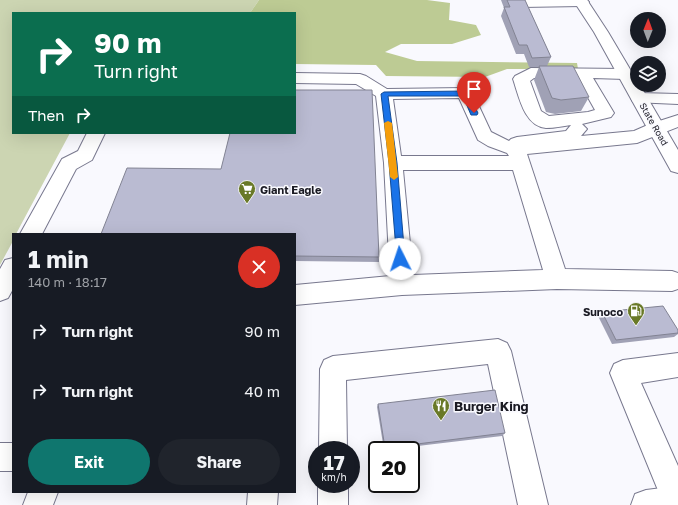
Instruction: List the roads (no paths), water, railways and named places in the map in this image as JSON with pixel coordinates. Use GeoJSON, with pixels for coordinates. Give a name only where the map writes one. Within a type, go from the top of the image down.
{"type":"FeatureCollection","features":[{"type":"Feature","properties":{"kind":"main road"},"geometry":{"type":"LineString","coordinates":[[522,3],[581,1]]}},
{"type":"Feature","properties":{"kind":"main road","name":"State Road"},"geometry":{"type":"LineString","coordinates":[[581,1],[678,166]]}},
{"type":"Feature","properties":{"kind":"main road"},"geometry":{"type":"LineString","coordinates":[[582,73],[605,112],[589,118],[546,122],[534,114],[521,79],[531,73],[582,73],[625,74]]}},
{"type":"Feature","properties":{"kind":"main road"},"geometry":{"type":"LineString","coordinates":[[296,78],[360,79],[384,94],[465,94],[484,136],[518,156]]}},
{"type":"Feature","properties":{"kind":"main road"},"geometry":{"type":"LineString","coordinates":[[384,94],[393,163],[402,285]]}},
{"type":"Feature","properties":{"kind":"main road"},"geometry":{"type":"LineString","coordinates":[[639,98],[678,99]]}},
{"type":"Feature","properties":{"kind":"main road"},"geometry":{"type":"LineString","coordinates":[[393,163],[518,156],[637,137],[656,128],[678,121]]}},
{"type":"Feature","properties":{"kind":"main road"},"geometry":{"type":"LineString","coordinates":[[484,136],[631,124],[656,128]]}},
{"type":"Feature","properties":{"kind":"main road"},"geometry":{"type":"LineString","coordinates":[[557,279],[518,156],[517,143],[571,136],[578,129]]}},
{"type":"Feature","properties":{"kind":"main road"},"geometry":{"type":"LineString","coordinates":[[32,233],[68,164],[85,155],[96,134]]}},
{"type":"Feature","properties":{"kind":"main road"},"geometry":{"type":"LineString","coordinates":[[0,291],[12,269]]}},
{"type":"Feature","properties":{"kind":"main road"},"geometry":{"type":"LineString","coordinates":[[296,295],[402,285],[557,279],[672,281]]}},
{"type":"Feature","properties":{"kind":"main road"},"geometry":{"type":"LineString","coordinates":[[333,441],[334,369],[498,352],[533,505]]}},
{"type":"Feature","properties":{"kind":"main road"},"geometry":{"type":"LineString","coordinates":[[646,505],[678,501],[623,373],[678,365]]}},
{"type":"Feature","properties":{"kind":"main road"},"geometry":{"type":"LineString","coordinates":[[0,457],[12,457]]}},
{"type":"Feature","properties":{"kind":"main road"},"geometry":{"type":"LineString","coordinates":[[38,505],[43,493]]}},
{"type":"Feature","properties":{"kind":"main road"},"geometry":{"type":"LineString","coordinates":[[262,505],[264,493]]}},
{"type":"Feature","properties":{"kind":"main road"},"geometry":{"type":"LineString","coordinates":[[333,493],[333,505]]}},
{"type":"Feature","properties":{"kind":"place","name":"Giant Eagle"},"geometry":{"type":"Point","coordinates":[247,204]}},
{"type":"Feature","properties":{"kind":"place","name":"Sunoco"},"geometry":{"type":"Point","coordinates":[636,326]}},
{"type":"Feature","properties":{"kind":"place","name":"Burger King"},"geometry":{"type":"Point","coordinates":[441,421]}}]}
